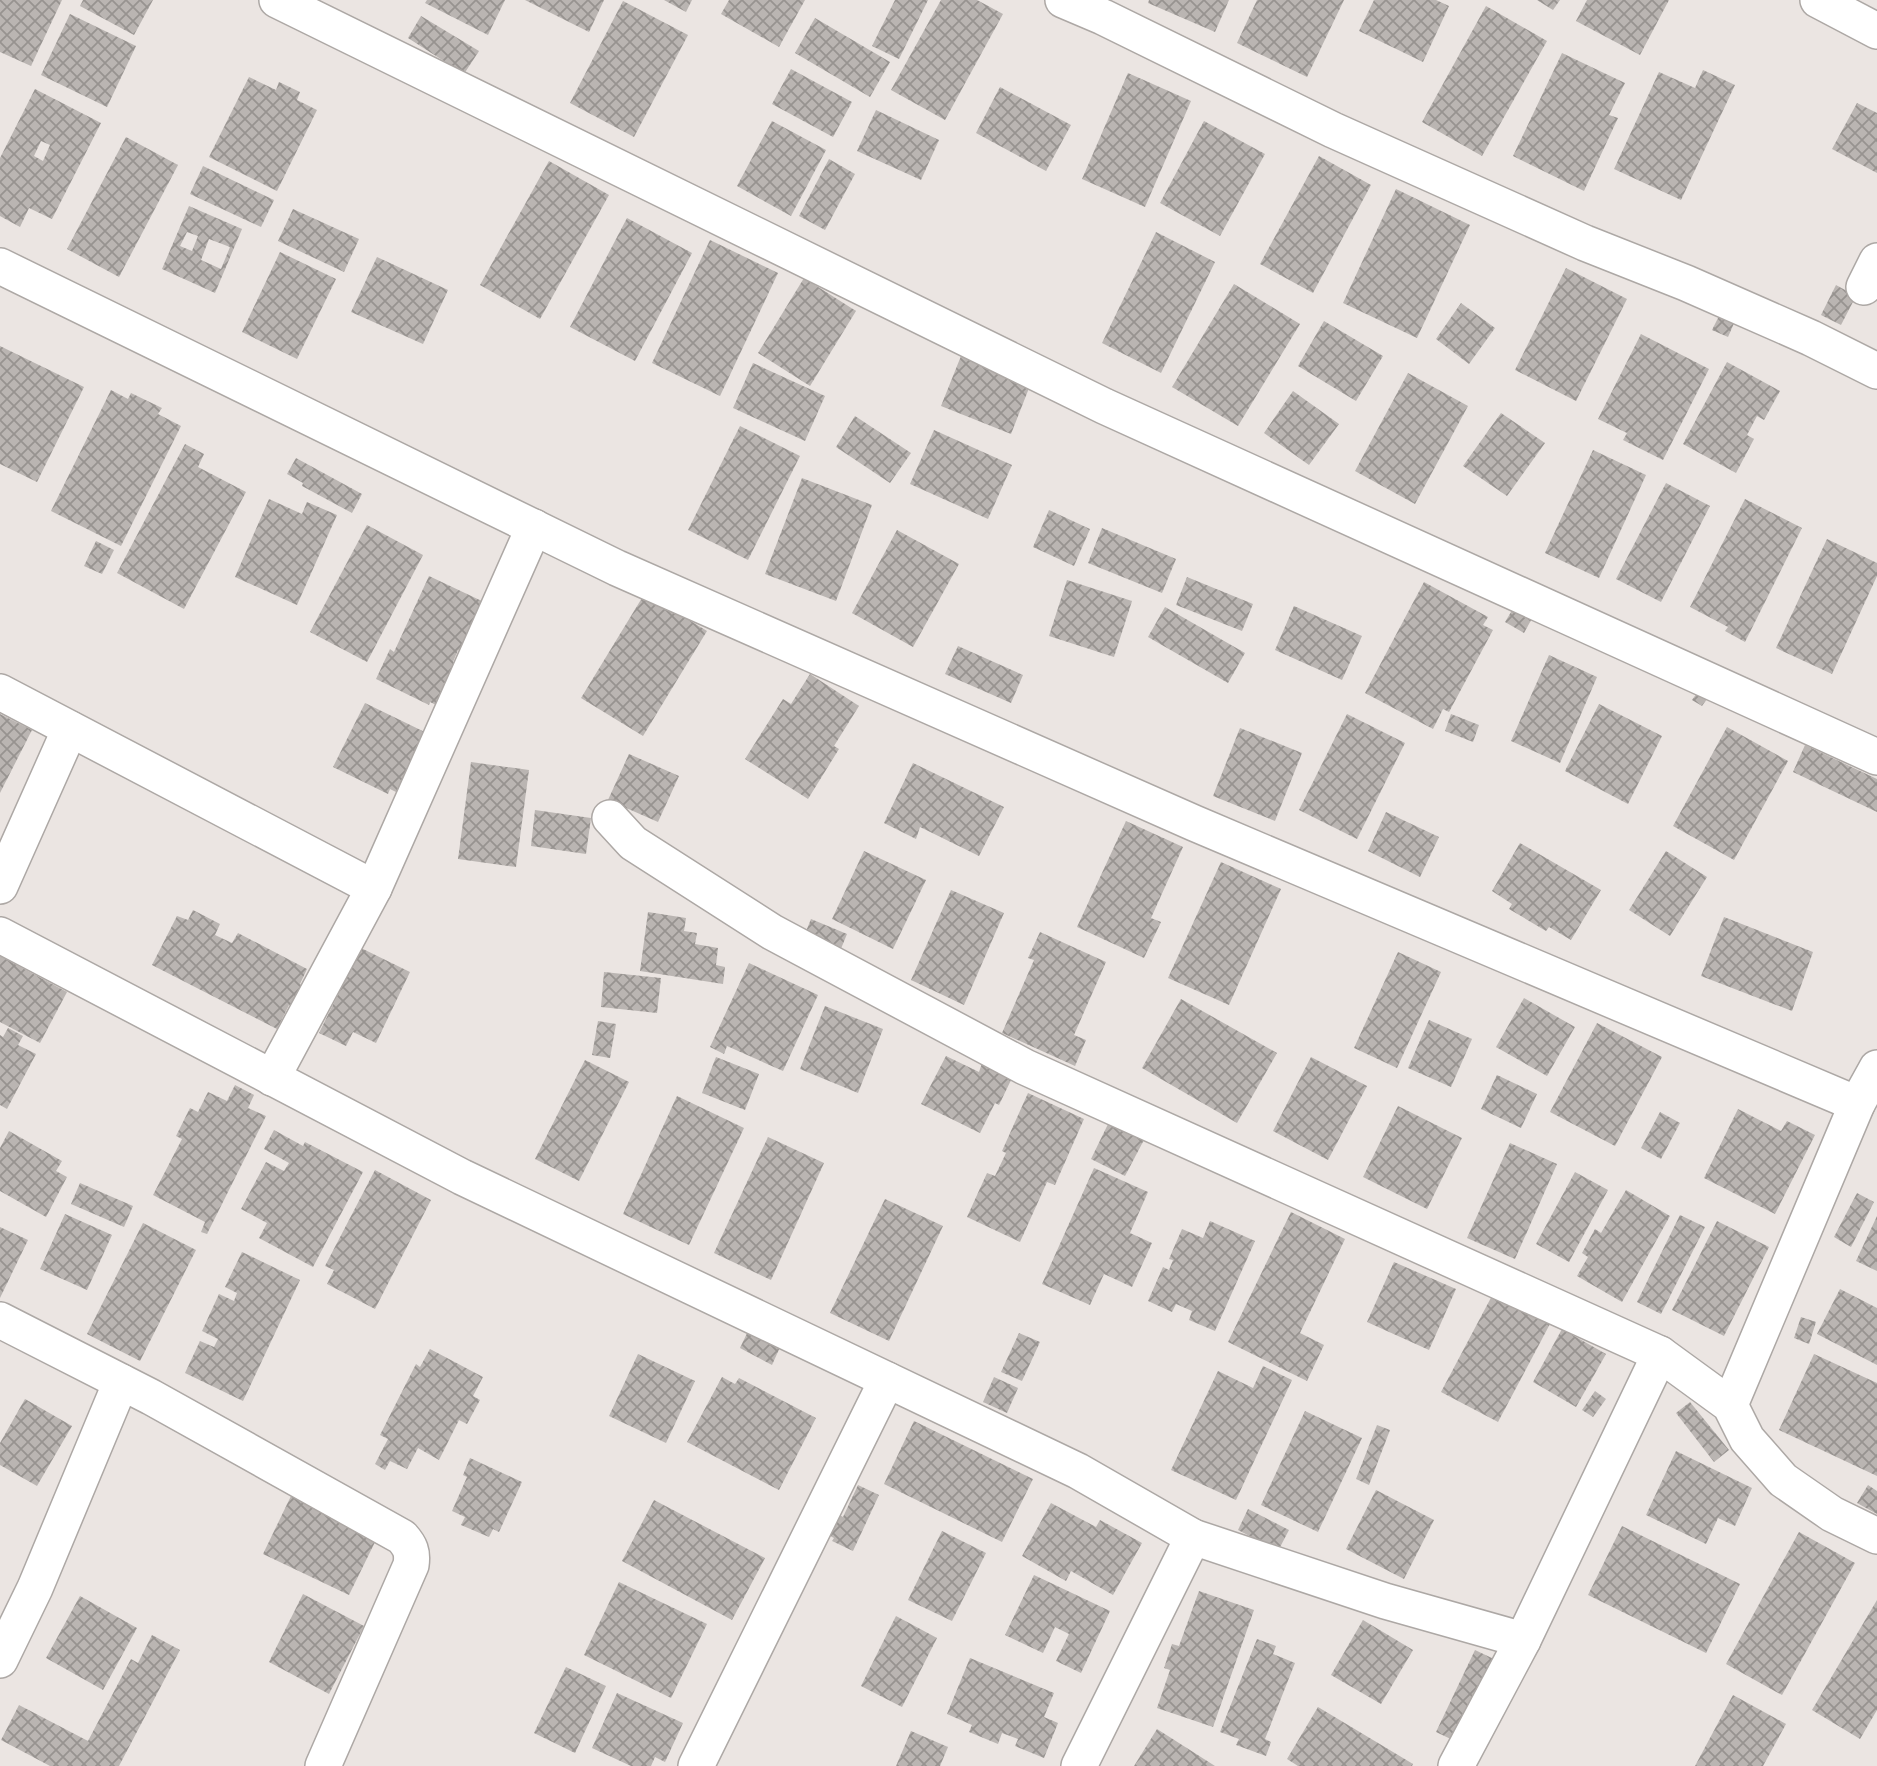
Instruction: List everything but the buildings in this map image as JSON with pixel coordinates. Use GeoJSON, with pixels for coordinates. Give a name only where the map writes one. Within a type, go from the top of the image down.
{"type":"FeatureCollection","features":[{"type":"Feature","properties":{"kind":"street"},"geometry":{"type":"LineString","coordinates":[[277,0],[1104,406],[1877,757]]}},
{"type":"Feature","properties":{"kind":"street"},"geometry":{"type":"LineString","coordinates":[[1063,0],[1333,130],[1585,243],[1773,321],[1877,370]]}},
{"type":"Feature","properties":{"kind":"street"},"geometry":{"type":"LineString","coordinates":[[1818,0],[1877,31]]}},
{"type":"Feature","properties":{"kind":"street"},"geometry":{"type":"LineString","coordinates":[[0,266],[617,568],[1194,823],[1868,1094],[1730,1405]]}},
{"type":"Feature","properties":{"kind":"street"},"geometry":{"type":"LineString","coordinates":[[272,1077],[374,888],[534,527]]}},
{"type":"Feature","properties":{"kind":"street"},"geometry":{"type":"LineString","coordinates":[[0,692],[374,888]]}},
{"type":"Feature","properties":{"kind":"street"},"geometry":{"type":"LineString","coordinates":[[0,886],[70,729]]}},
{"type":"Feature","properties":{"kind":"street"},"geometry":{"type":"LineString","coordinates":[[610,818],[633,843],[772,932],[1025,1067],[1660,1354],[1730,1405],[1747,1439],[1783,1480],[1832,1514],[1877,1536]]}},
{"type":"Feature","properties":{"kind":"street"},"geometry":{"type":"LineString","coordinates":[[0,935],[462,1177],[1078,1471],[1193,1537],[1385,1601],[1523,1640]]}},
{"type":"Feature","properties":{"kind":"street"},"geometry":{"type":"LineString","coordinates":[[0,1320],[121,1382],[402,1537],[410,1545],[413,1553],[411,1564],[323,1766]]}},
{"type":"Feature","properties":{"kind":"street"},"geometry":{"type":"LineString","coordinates":[[1456,1766],[1523,1640],[1660,1354]]}},
{"type":"Feature","properties":{"kind":"street"},"geometry":{"type":"LineString","coordinates":[[696,1766],[887,1380]]}},
{"type":"Feature","properties":{"kind":"street"},"geometry":{"type":"LineString","coordinates":[[0,1660],[35,1588],[121,1382]]}},
{"type":"Feature","properties":{"kind":"street"},"geometry":{"type":"LineString","coordinates":[[1079,1766],[1193,1537]]}}]}
